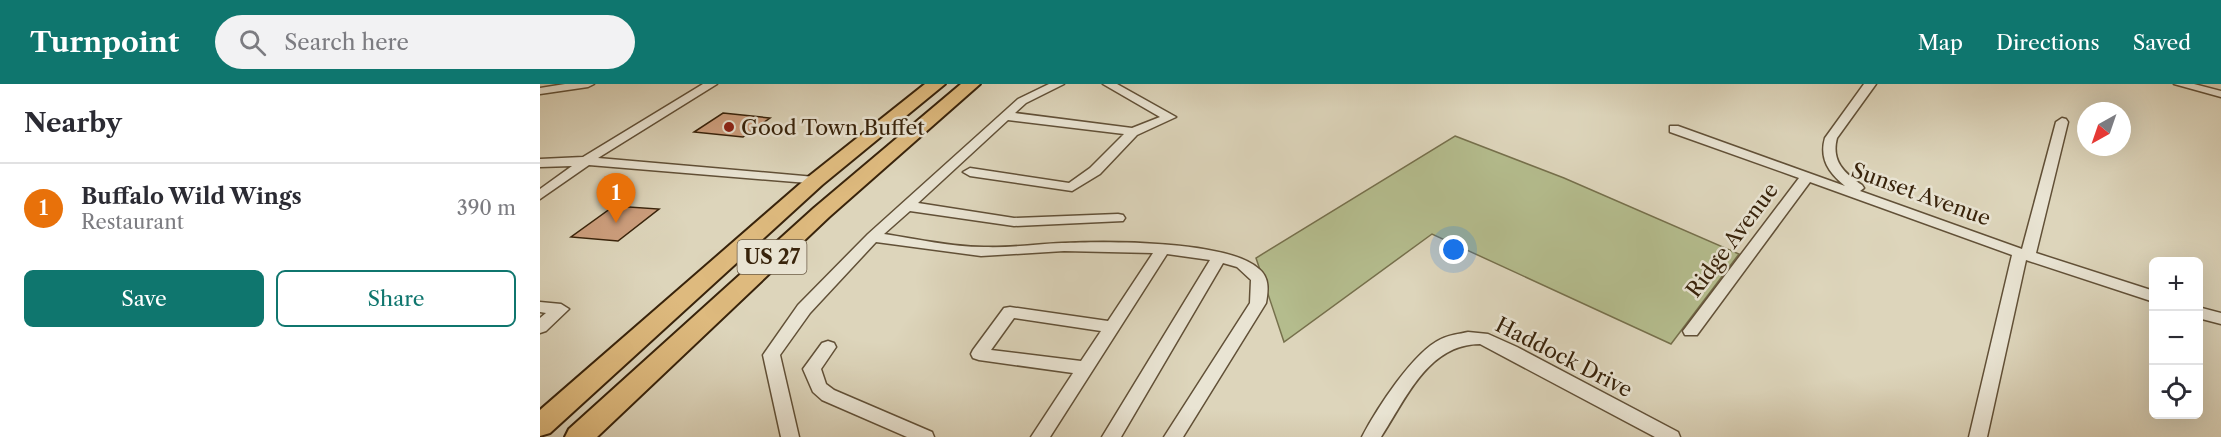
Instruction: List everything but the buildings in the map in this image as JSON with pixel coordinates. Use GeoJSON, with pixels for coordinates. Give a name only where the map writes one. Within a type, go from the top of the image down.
{"type":"FeatureCollection","features":[{"type":"Feature","properties":{"kind":"highway","name":"US 27"},"geometry":{"type":"LineString","coordinates":[[540,426],[815,181],[936,84]]}},
{"type":"Feature","properties":{"kind":"highway","name":"US 27"},"geometry":{"type":"LineString","coordinates":[[579,437],[799,232],[971,84]]}},
{"type":"Feature","properties":{"kind":"highway"},"geometry":{"type":"LineString","coordinates":[[551,437],[750,254],[792,201]]}},
{"type":"Feature","properties":{"kind":"street"},"geometry":{"type":"LineString","coordinates":[[540,91],[588,84]]}},
{"type":"Feature","properties":{"kind":"street"},"geometry":{"type":"LineString","coordinates":[[540,195],[588,161],[711,84]]}},
{"type":"Feature","properties":{"kind":"street"},"geometry":{"type":"LineString","coordinates":[[790,437],[771,355],[804,309],[873,237],[1022,101],[1058,84]]}},
{"type":"Feature","properties":{"kind":"street"},"geometry":{"type":"LineString","coordinates":[[1869,197],[1842,176],[1827,156],[1827,148],[1831,138],[1870,84]]}},
{"type":"Feature","properties":{"kind":"street"},"geometry":{"type":"LineString","coordinates":[[2180,84],[2221,94]]}},
{"type":"Feature","properties":{"kind":"street"},"geometry":{"type":"LineString","coordinates":[[970,172],[1072,187],[1095,171],[1133,132],[1170,117],[1114,85]]}},
{"type":"Feature","properties":{"kind":"street"},"geometry":{"type":"LineString","coordinates":[[1006,116],[1133,132]]}},
{"type":"Feature","properties":{"kind":"street"},"geometry":{"type":"LineString","coordinates":[[1978,437],[2024,255],[2062,122]]}},
{"type":"Feature","properties":{"kind":"street","name":"Sunset Avenue"},"geometry":{"type":"LineString","coordinates":[[1674,129],[1869,197],[2024,255],[2149,295]]}},
{"type":"Feature","properties":{"kind":"street"},"geometry":{"type":"LineString","coordinates":[[540,163],[588,161],[815,181]]}},
{"type":"Feature","properties":{"kind":"street","name":"Ridge Avenue"},"geometry":{"type":"LineString","coordinates":[[1691,331],[1808,176]]}},
{"type":"Feature","properties":{"kind":"street"},"geometry":{"type":"LineString","coordinates":[[907,206],[1014,222],[1118,218]]}},
{"type":"Feature","properties":{"kind":"street"},"geometry":{"type":"LineString","coordinates":[[873,237],[994,252],[1064,247],[1163,249],[1219,257],[1243,264],[1255,272],[1261,284],[1258,303],[1173,437]]}},
{"type":"Feature","properties":{"kind":"street"},"geometry":{"type":"LineString","coordinates":[[1040,437],[1163,249]]}},
{"type":"Feature","properties":{"kind":"street"},"geometry":{"type":"LineString","coordinates":[[1111,437],[1219,257]]}},
{"type":"Feature","properties":{"kind":"street"},"geometry":{"type":"LineString","coordinates":[[540,307],[561,309],[540,327]]}},
{"type":"Feature","properties":{"kind":"street"},"geometry":{"type":"LineString","coordinates":[[1084,368],[979,354],[1010,312],[1112,327]]}},
{"type":"Feature","properties":{"kind":"street"},"geometry":{"type":"LineString","coordinates":[[2203,313],[2221,319]]}},
{"type":"Feature","properties":{"kind":"street","name":"Haddock Drive"},"geometry":{"type":"LineString","coordinates":[[1371,437],[1419,365],[1431,353],[1448,343],[1468,338],[1482,338],[1511,351],[1661,435]]}},
{"type":"Feature","properties":{"kind":"street"},"geometry":{"type":"LineString","coordinates":[[828,347],[812,369],[819,387],[828,395],[925,437]]}},
{"type":"Feature","properties":{"kind":"green space"},"geometry":{"type":"Polygon","coordinates":[[[1455,136],[1564,178],[1739,254],[1671,344],[1432,234],[1284,342],[1256,258],[1455,136]]]}},
{"type":"Feature","properties":{"kind":"place","name":"Good Town Buffet"},"geometry":{"type":"Point","coordinates":[729,127]}},
{"type":"Feature","properties":{"kind":"place","name":"Buffalo Wild Wings"},"geometry":{"type":"Point","coordinates":[616,223]}}]}
